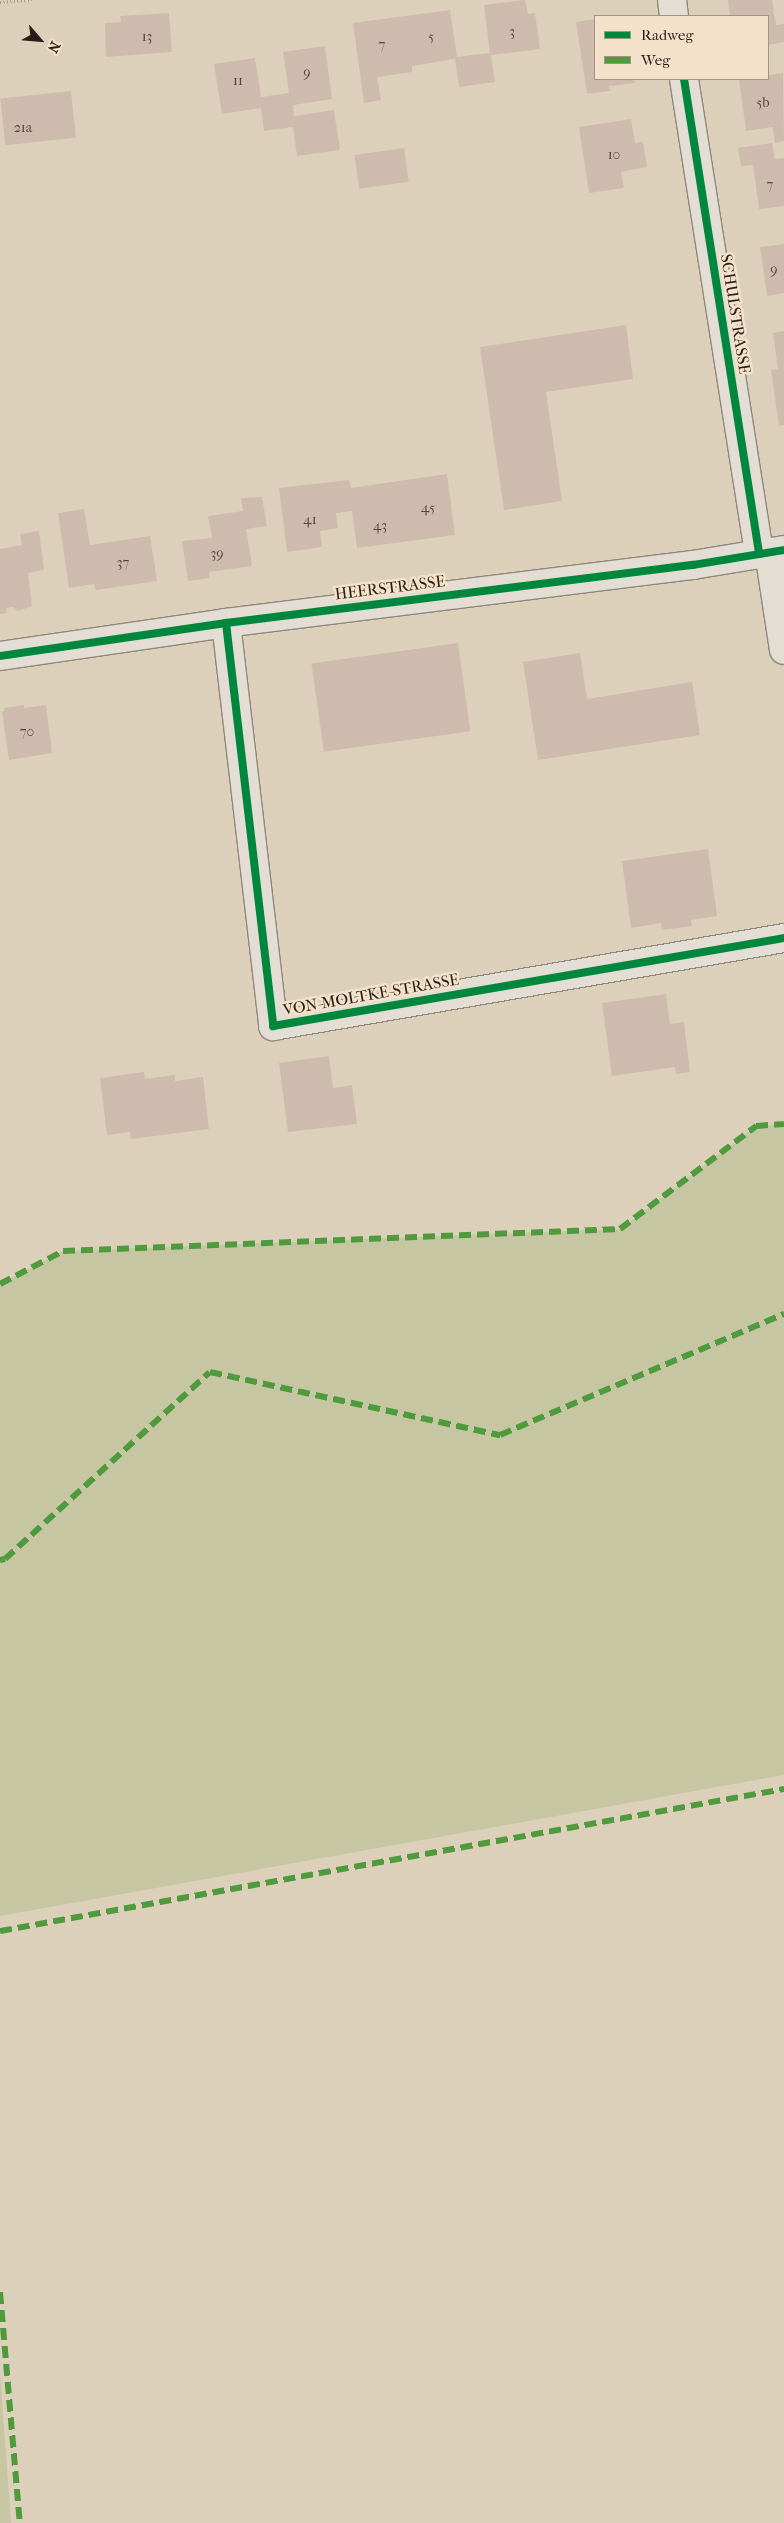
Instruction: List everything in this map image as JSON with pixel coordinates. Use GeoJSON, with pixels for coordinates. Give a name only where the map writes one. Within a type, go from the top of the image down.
{"type":"FeatureCollection","features":[{"type":"Feature","properties":{"kind":"street"},"geometry":{"type":"LineString","coordinates":[[672,0],[674,15]]}},
{"type":"Feature","properties":{"kind":"street","name":"SCHULSTRASSE"},"geometry":{"type":"LineString","coordinates":[[684,80],[771,552],[784,650]]}},
{"type":"Feature","properties":{"kind":"street","name":"HEERSTRASSE"},"geometry":{"type":"LineString","coordinates":[[0,656],[226,623],[693,565],[771,552]]}},
{"type":"Feature","properties":{"kind":"street","name":"VON-MOLTKE-STRASSE"},"geometry":{"type":"LineString","coordinates":[[226,623],[273,1026],[784,938]]}},
{"type":"Feature","properties":{"kind":"path"},"geometry":{"type":"LineString","coordinates":[[0,2],[32,0]]}},
{"type":"Feature","properties":{"kind":"green space"},"geometry":{"type":"Polygon","coordinates":[[[784,1124],[784,1775],[0,1916],[0,1284],[63,1251],[620,1229],[756,1126],[784,1124]]]}},
{"type":"Feature","properties":{"kind":"green space"},"geometry":{"type":"Polygon","coordinates":[[[0,2373],[11,2523],[0,2523],[0,2373]]]}},
{"type":"Feature","properties":{"kind":"building"},"geometry":{"type":"Polygon","coordinates":[[[525,0],[528,14],[535,13],[540,49],[491,55],[495,82],[459,87],[455,59],[412,66],[412,72],[377,77],[381,100],[364,103],[353,23],[450,10],[457,57],[490,53],[484,5],[525,0]]]}},
{"type":"Feature","properties":{"kind":"building"},"geometry":{"type":"Polygon","coordinates":[[[728,0],[772,0],[776,25],[784,24],[784,42],[769,45],[769,15],[730,15],[728,0]]]}},
{"type":"Feature","properties":{"kind":"building"},"geometry":{"type":"Polygon","coordinates":[[[169,13],[172,52],[106,57],[105,23],[121,22],[120,16],[169,13]]]}},
{"type":"Feature","properties":{"kind":"building"},"geometry":{"type":"Polygon","coordinates":[[[594,19],[594,80],[634,80],[635,83],[609,86],[610,91],[587,94],[576,22],[594,19]]]}},
{"type":"Feature","properties":{"kind":"building"},"geometry":{"type":"Polygon","coordinates":[[[325,46],[332,99],[293,105],[294,116],[334,110],[340,150],[297,156],[293,127],[264,131],[261,108],[222,114],[214,64],[255,58],[261,97],[289,93],[283,52],[325,46]]]}},
{"type":"Feature","properties":{"kind":"building"},"geometry":{"type":"Polygon","coordinates":[[[783,73],[784,141],[775,143],[773,127],[746,131],[739,80],[769,80],[769,75],[783,73]]]}},
{"type":"Feature","properties":{"kind":"building"},"geometry":{"type":"Polygon","coordinates":[[[71,91],[76,138],[5,145],[0,98],[71,91]]]}},
{"type":"Feature","properties":{"kind":"building"},"geometry":{"type":"Polygon","coordinates":[[[631,119],[635,143],[643,142],[647,167],[621,172],[624,188],[589,193],[579,127],[631,119]]]}},
{"type":"Feature","properties":{"kind":"building"},"geometry":{"type":"Polygon","coordinates":[[[772,143],[775,159],[784,158],[784,206],[759,209],[753,165],[741,166],[738,148],[772,143]]]}},
{"type":"Feature","properties":{"kind":"building"},"geometry":{"type":"Polygon","coordinates":[[[404,148],[409,182],[359,189],[354,155],[404,148]]]}},
{"type":"Feature","properties":{"kind":"building"},"geometry":{"type":"Polygon","coordinates":[[[784,244],[784,293],[767,296],[760,247],[784,244]]]}},
{"type":"Feature","properties":{"kind":"building"},"geometry":{"type":"Polygon","coordinates":[[[626,325],[633,379],[546,392],[562,501],[504,510],[480,347],[626,325]]]}},
{"type":"Feature","properties":{"kind":"building"},"geometry":{"type":"Polygon","coordinates":[[[784,331],[784,425],[779,426],[771,370],[778,369],[773,333],[784,331]]]}},
{"type":"Feature","properties":{"kind":"building"},"geometry":{"type":"Polygon","coordinates":[[[447,474],[455,535],[357,548],[352,511],[336,513],[338,528],[320,531],[322,547],[287,552],[279,488],[349,480],[351,488],[447,474]]]}},
{"type":"Feature","properties":{"kind":"building"},"geometry":{"type":"Polygon","coordinates":[[[262,497],[267,526],[246,529],[252,566],[209,572],[210,578],[188,581],[182,541],[212,538],[208,516],[243,511],[241,498],[262,497]]]}},
{"type":"Feature","properties":{"kind":"building"},"geometry":{"type":"Polygon","coordinates":[[[84,509],[90,545],[150,536],[157,581],[96,590],[94,584],[69,588],[58,513],[84,509]]]}},
{"type":"Feature","properties":{"kind":"building"},"geometry":{"type":"Polygon","coordinates":[[[39,531],[44,570],[28,573],[32,606],[18,611],[13,607],[6,608],[7,613],[0,614],[0,549],[22,545],[20,534],[39,531]]]}},
{"type":"Feature","properties":{"kind":"building"},"geometry":{"type":"Polygon","coordinates":[[[458,643],[470,731],[324,752],[311,664],[458,643]]]}},
{"type":"Feature","properties":{"kind":"building"},"geometry":{"type":"Polygon","coordinates":[[[580,653],[587,699],[692,682],[700,735],[538,760],[523,662],[580,653]]]}},
{"type":"Feature","properties":{"kind":"building"},"geometry":{"type":"Polygon","coordinates":[[[24,705],[24,708],[46,705],[52,753],[9,760],[2,712],[4,708],[24,705]]]}},
{"type":"Feature","properties":{"kind":"building"},"geometry":{"type":"Polygon","coordinates":[[[708,849],[717,916],[691,920],[692,926],[662,930],[661,923],[631,928],[622,861],[708,849]]]}},
{"type":"Feature","properties":{"kind":"building"},"geometry":{"type":"Polygon","coordinates":[[[666,994],[670,1024],[684,1022],[690,1072],[676,1074],[675,1067],[612,1076],[602,1003],[666,994]]]}},
{"type":"Feature","properties":{"kind":"building"},"geometry":{"type":"Polygon","coordinates":[[[329,1056],[333,1088],[352,1085],[357,1124],[288,1132],[279,1063],[329,1056]]]}},
{"type":"Feature","properties":{"kind":"building"},"geometry":{"type":"Polygon","coordinates":[[[144,1072],[145,1079],[175,1075],[175,1081],[203,1077],[209,1129],[131,1139],[130,1132],[107,1135],[100,1078],[144,1072]]]}},
{"type":"Feature","properties":{"kind":"marked path"},"geometry":{"type":"LineString","coordinates":[[0,1284],[63,1251],[620,1229],[756,1126],[784,1124]]}},
{"type":"Feature","properties":{"kind":"marked path"},"geometry":{"type":"LineString","coordinates":[[0,1560],[5,1559],[210,1372],[500,1435],[784,1314]]}},
{"type":"Feature","properties":{"kind":"marked path"},"geometry":{"type":"LineString","coordinates":[[0,1931],[784,1789]]}},
{"type":"Feature","properties":{"kind":"marked path"},"geometry":{"type":"LineString","coordinates":[[0,2292],[20,2523]]}},
{"type":"Feature","properties":{"kind":"cycle path"},"geometry":{"type":"LineString","coordinates":[[684,80],[759,554]]}},
{"type":"Feature","properties":{"kind":"cycle path"},"geometry":{"type":"LineString","coordinates":[[0,656],[226,623],[693,565],[784,550]]}},
{"type":"Feature","properties":{"kind":"cycle path"},"geometry":{"type":"LineString","coordinates":[[226,623],[273,1026],[784,938]]}}]}
